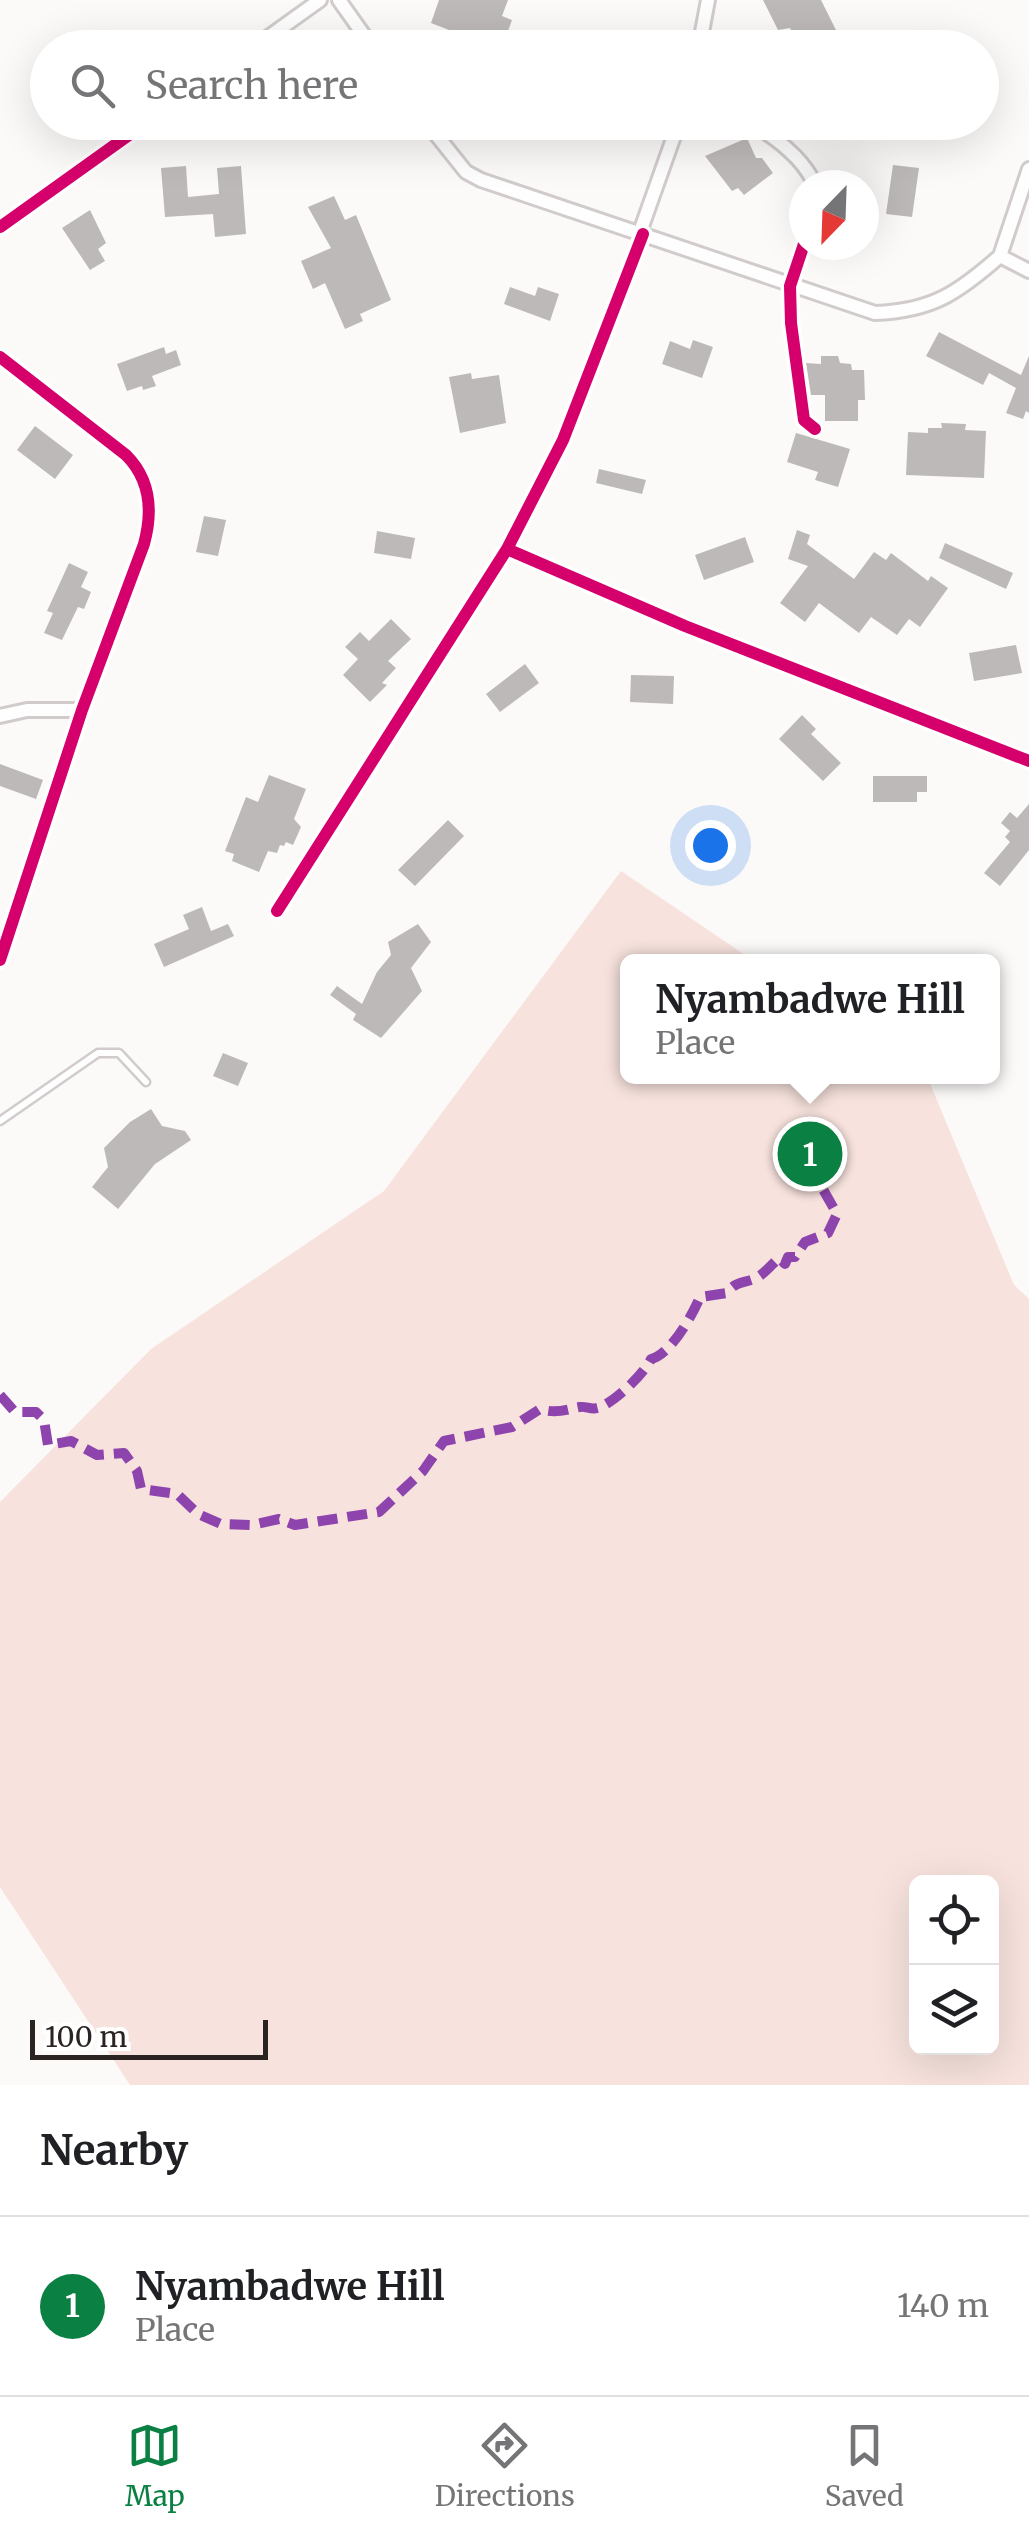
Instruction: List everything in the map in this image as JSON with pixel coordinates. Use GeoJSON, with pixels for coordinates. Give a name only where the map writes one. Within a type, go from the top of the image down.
{"type":"FeatureCollection","features":[{"type":"Feature","properties":{"kind":"street"},"geometry":{"type":"LineString","coordinates":[[278,30],[320,0]]}},
{"type":"Feature","properties":{"kind":"street"},"geometry":{"type":"LineString","coordinates":[[339,0],[360,30]]}},
{"type":"Feature","properties":{"kind":"street"},"geometry":{"type":"LineString","coordinates":[[702,30],[708,0]]}},
{"type":"Feature","properties":{"kind":"street"},"geometry":{"type":"LineString","coordinates":[[0,226],[122,140]]}},
{"type":"Feature","properties":{"kind":"street"},"geometry":{"type":"LineString","coordinates":[[440,140],[466,172],[481,180],[874,313],[923,308],[944,298],[1000,256],[1029,169]]}},
{"type":"Feature","properties":{"kind":"street"},"geometry":{"type":"LineString","coordinates":[[278,911],[507,549],[563,440],[592,371],[673,140]]}},
{"type":"Feature","properties":{"kind":"street"},"geometry":{"type":"LineString","coordinates":[[774,140],[807,170]]}},
{"type":"Feature","properties":{"kind":"street"},"geometry":{"type":"LineString","coordinates":[[1000,256],[1029,271]]}},
{"type":"Feature","properties":{"kind":"street"},"geometry":{"type":"LineString","coordinates":[[799,260],[790,286],[800,400],[804,420],[815,429]]}},
{"type":"Feature","properties":{"kind":"street"},"geometry":{"type":"LineString","coordinates":[[0,357],[139,468],[147,484],[148,528],[82,710],[0,960]]}},
{"type":"Feature","properties":{"kind":"street"},"geometry":{"type":"LineString","coordinates":[[507,549],[685,626],[1029,762]]}},
{"type":"Feature","properties":{"kind":"street"},"geometry":{"type":"LineString","coordinates":[[0,716],[27,710],[82,710]]}},
{"type":"Feature","properties":{"kind":"lane"},"geometry":{"type":"LineString","coordinates":[[0,1120],[98,1053],[119,1053],[146,1082]]}},
{"type":"Feature","properties":{"kind":"shaded area"},"geometry":{"type":"Polygon","coordinates":[[[621,871],[744,954],[620,954],[620,1084],[930,1084],[1014,1285],[1029,1299],[1029,2085],[130,2085],[0,1887],[0,1502],[151,1349],[384,1191],[621,871]]]}},
{"type":"Feature","properties":{"kind":"building"},"geometry":{"type":"Polygon","coordinates":[[[439,0],[508,0],[502,16],[512,20],[508,30],[449,30],[431,23],[439,0]]]}},
{"type":"Feature","properties":{"kind":"building"},"geometry":{"type":"Polygon","coordinates":[[[763,0],[821,0],[836,30],[790,28],[778,30],[763,0]]]}},
{"type":"Feature","properties":{"kind":"building"},"geometry":{"type":"Polygon","coordinates":[[[748,140],[756,158],[762,158],[773,173],[744,195],[738,188],[732,191],[705,156],[748,140]]]}},
{"type":"Feature","properties":{"kind":"building"},"geometry":{"type":"Polygon","coordinates":[[[893,165],[919,168],[912,217],[886,214],[893,165]]]}},
{"type":"Feature","properties":{"kind":"building"},"geometry":{"type":"Polygon","coordinates":[[[186,166],[188,197],[219,194],[217,168],[241,166],[246,234],[215,237],[213,214],[165,217],[161,168],[186,166]]]}},
{"type":"Feature","properties":{"kind":"building"},"geometry":{"type":"Polygon","coordinates":[[[334,196],[345,220],[356,215],[391,300],[360,314],[363,321],[345,329],[325,283],[313,289],[301,261],[331,248],[308,207],[334,196]]]}},
{"type":"Feature","properties":{"kind":"building"},"geometry":{"type":"Polygon","coordinates":[[[90,210],[106,243],[98,249],[105,261],[90,270],[62,228],[90,210]]]}},
{"type":"Feature","properties":{"kind":"building"},"geometry":{"type":"Polygon","coordinates":[[[510,287],[535,296],[538,287],[559,294],[550,321],[504,304],[510,287]]]}},
{"type":"Feature","properties":{"kind":"building"},"geometry":{"type":"Polygon","coordinates":[[[939,332],[1021,375],[1029,356],[1029,413],[1026,411],[1023,419],[1006,413],[1016,388],[989,373],[983,385],[926,356],[939,332]]]}},
{"type":"Feature","properties":{"kind":"building"},"geometry":{"type":"Polygon","coordinates":[[[693,340],[713,347],[702,378],[662,364],[670,341],[690,349],[693,340]]]}},
{"type":"Feature","properties":{"kind":"building"},"geometry":{"type":"Polygon","coordinates":[[[164,347],[166,354],[176,350],[181,365],[152,376],[156,386],[127,391],[117,364],[164,347]]]}},
{"type":"Feature","properties":{"kind":"building"},"geometry":{"type":"Polygon","coordinates":[[[821,356],[838,356],[840,363],[851,364],[852,370],[864,370],[865,400],[858,400],[858,421],[825,421],[825,395],[811,395],[806,363],[821,364],[821,356]]]}},
{"type":"Feature","properties":{"kind":"building"},"geometry":{"type":"Polygon","coordinates":[[[471,373],[472,379],[499,375],[506,423],[460,433],[449,377],[471,373]]]}},
{"type":"Feature","properties":{"kind":"building"},"geometry":{"type":"Polygon","coordinates":[[[941,423],[966,424],[965,430],[986,431],[984,478],[906,475],[908,432],[928,433],[928,428],[942,428],[941,423]]]}},
{"type":"Feature","properties":{"kind":"building"},"geometry":{"type":"Polygon","coordinates":[[[35,426],[73,455],[55,479],[17,450],[35,426]]]}},
{"type":"Feature","properties":{"kind":"building"},"geometry":{"type":"Polygon","coordinates":[[[796,433],[850,449],[838,487],[815,480],[818,472],[787,462],[796,433]]]}},
{"type":"Feature","properties":{"kind":"building"},"geometry":{"type":"Polygon","coordinates":[[[599,469],[646,480],[642,494],[596,483],[599,469]]]}},
{"type":"Feature","properties":{"kind":"building"},"geometry":{"type":"Polygon","coordinates":[[[204,516],[226,520],[218,556],[196,552],[204,516]]]}},
{"type":"Feature","properties":{"kind":"building"},"geometry":{"type":"Polygon","coordinates":[[[797,530],[810,535],[807,544],[854,579],[874,552],[886,560],[891,553],[928,581],[931,576],[948,588],[920,627],[909,619],[897,635],[871,617],[859,633],[819,603],[805,622],[780,603],[808,566],[788,559],[797,530]]]}},
{"type":"Feature","properties":{"kind":"building"},"geometry":{"type":"Polygon","coordinates":[[[377,531],[415,538],[411,559],[374,553],[377,531]]]}},
{"type":"Feature","properties":{"kind":"building"},"geometry":{"type":"Polygon","coordinates":[[[745,537],[754,562],[704,580],[695,555],[745,537]]]}},
{"type":"Feature","properties":{"kind":"building"},"geometry":{"type":"Polygon","coordinates":[[[945,543],[1013,573],[1006,589],[939,558],[945,543]]]}},
{"type":"Feature","properties":{"kind":"building"},"geometry":{"type":"Polygon","coordinates":[[[69,563],[88,572],[81,587],[91,592],[84,609],[78,607],[62,640],[44,633],[53,613],[47,611],[69,563]]]}},
{"type":"Feature","properties":{"kind":"building"},"geometry":{"type":"Polygon","coordinates":[[[391,619],[411,639],[388,661],[396,668],[382,683],[387,685],[370,702],[343,675],[358,659],[345,647],[360,632],[369,641],[391,619]]]}},
{"type":"Feature","properties":{"kind":"building"},"geometry":{"type":"Polygon","coordinates":[[[1016,645],[1022,673],[974,681],[969,653],[1016,645]]]}},
{"type":"Feature","properties":{"kind":"building"},"geometry":{"type":"Polygon","coordinates":[[[525,664],[539,683],[500,712],[486,694],[525,664]]]}},
{"type":"Feature","properties":{"kind":"building"},"geometry":{"type":"Polygon","coordinates":[[[631,675],[674,676],[673,704],[630,702],[631,675]]]}},
{"type":"Feature","properties":{"kind":"building"},"geometry":{"type":"Polygon","coordinates":[[[802,715],[816,729],[811,734],[841,763],[823,781],[779,739],[802,715]]]}},
{"type":"Feature","properties":{"kind":"building"},"geometry":{"type":"Polygon","coordinates":[[[0,764],[43,780],[36,799],[0,786],[0,764]]]}},
{"type":"Feature","properties":{"kind":"building"},"geometry":{"type":"Polygon","coordinates":[[[269,775],[306,789],[294,819],[301,827],[293,845],[286,842],[277,853],[268,851],[259,872],[232,861],[234,854],[225,851],[246,797],[258,802],[269,775]]]}},
{"type":"Feature","properties":{"kind":"building"},"geometry":{"type":"Polygon","coordinates":[[[873,776],[927,776],[927,792],[917,792],[917,802],[873,802],[873,776]]]}},
{"type":"Feature","properties":{"kind":"building"},"geometry":{"type":"Polygon","coordinates":[[[1029,804],[1029,850],[1000,886],[984,873],[1010,842],[1005,837],[1010,831],[1001,823],[1010,812],[1017,818],[1029,804]]]}},
{"type":"Feature","properties":{"kind":"building"},"geometry":{"type":"Polygon","coordinates":[[[448,820],[464,836],[415,886],[398,870],[448,820]]]}},
{"type":"Feature","properties":{"kind":"building"},"geometry":{"type":"Polygon","coordinates":[[[202,907],[211,931],[228,924],[234,936],[164,967],[154,944],[189,929],[183,915],[202,907]]]}},
{"type":"Feature","properties":{"kind":"building"},"geometry":{"type":"Polygon","coordinates":[[[418,924],[431,942],[411,968],[422,991],[381,1038],[353,1020],[356,1014],[330,995],[337,986],[362,1004],[377,972],[391,955],[388,942],[418,924]]]}},
{"type":"Feature","properties":{"kind":"building"},"geometry":{"type":"Polygon","coordinates":[[[223,1053],[248,1063],[238,1086],[213,1076],[223,1053]]]}},
{"type":"Feature","properties":{"kind":"building"},"geometry":{"type":"Polygon","coordinates":[[[151,1109],[162,1126],[185,1131],[191,1140],[155,1164],[118,1209],[92,1187],[108,1167],[104,1148],[130,1122],[151,1109]]]}},
{"type":"Feature","properties":{"kind":"marked path"},"geometry":{"type":"LineString","coordinates":[[0,1395],[15,1412],[36,1412],[44,1420],[48,1445],[71,1441],[97,1455],[124,1453],[137,1471],[141,1489],[177,1494],[198,1514],[221,1524],[252,1525],[279,1519],[295,1525],[379,1512],[423,1471],[444,1441],[512,1427],[540,1409],[603,1406],[635,1380],[651,1359],[666,1350],[700,1297],[727,1293],[737,1284],[758,1277],[779,1258],[785,1264],[805,1242],[828,1233],[837,1214],[816,1177],[819,1166],[827,1160]]}},
{"type":"Feature","properties":{"kind":"cycle path"},"geometry":{"type":"LineString","coordinates":[[0,227],[122,140]]}},
{"type":"Feature","properties":{"kind":"cycle path"},"geometry":{"type":"LineString","coordinates":[[277,911],[507,549],[563,440],[643,234]]}},
{"type":"Feature","properties":{"kind":"cycle path"},"geometry":{"type":"LineString","coordinates":[[799,260],[790,286],[791,323],[804,420],[815,429]]}},
{"type":"Feature","properties":{"kind":"cycle path"},"geometry":{"type":"LineString","coordinates":[[0,357],[126,455],[141,475],[149,508],[144,544],[82,710],[0,960]]}},
{"type":"Feature","properties":{"kind":"cycle path"},"geometry":{"type":"LineString","coordinates":[[507,549],[685,626],[1029,761]]}},
{"type":"Feature","properties":{"kind":"place","name":"Nyambadwe Hill"},"geometry":{"type":"Point","coordinates":[810,1154]}}]}
